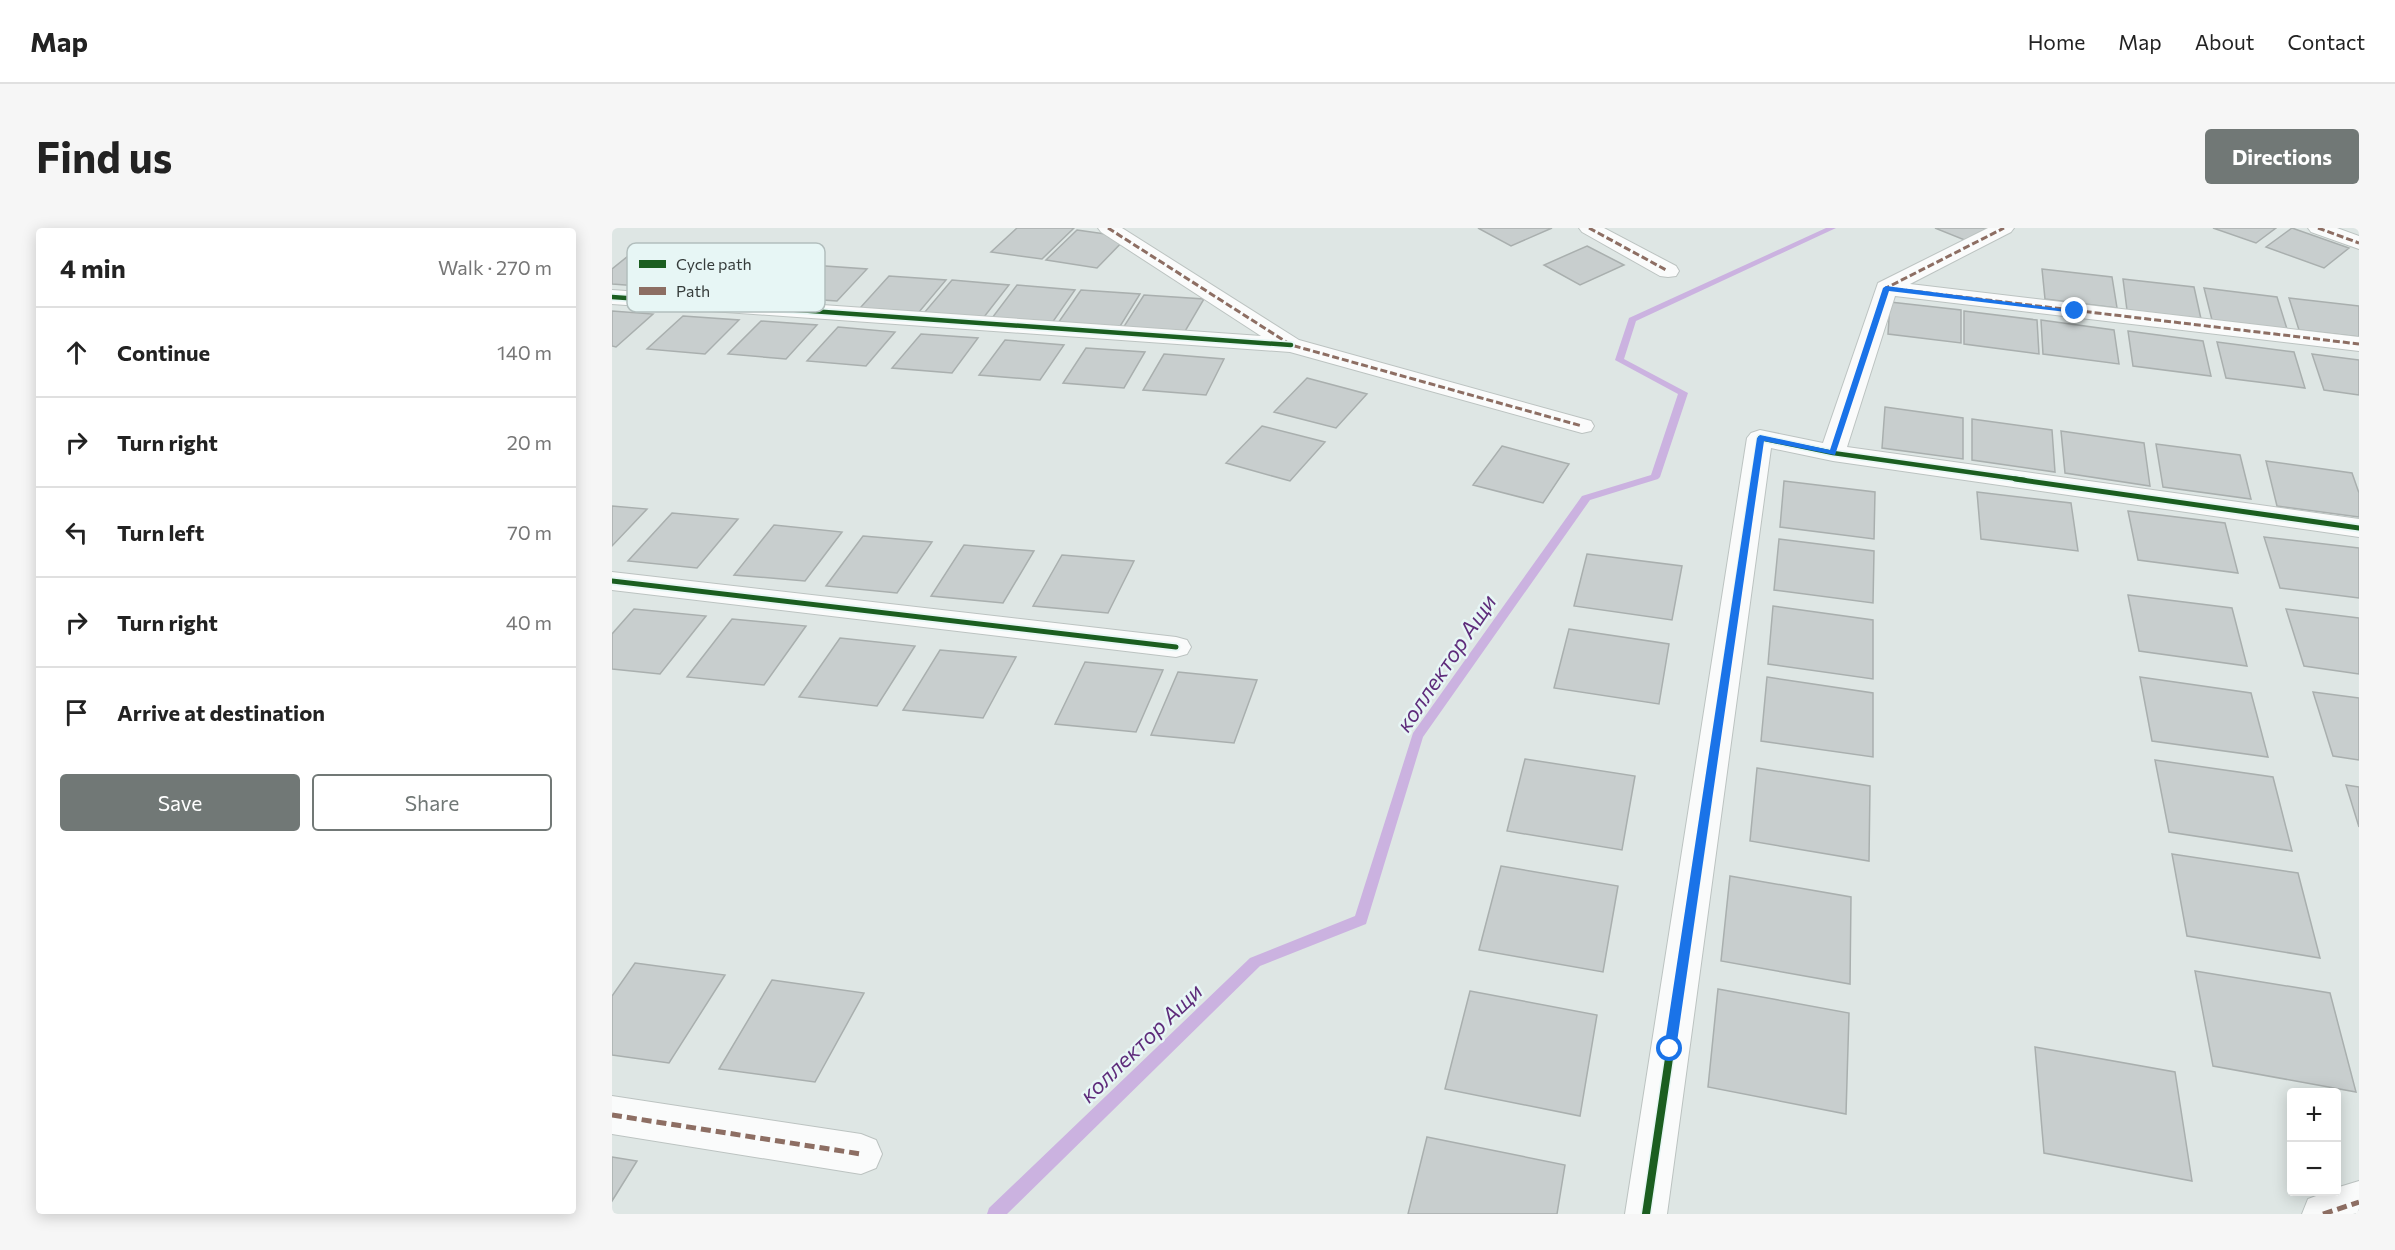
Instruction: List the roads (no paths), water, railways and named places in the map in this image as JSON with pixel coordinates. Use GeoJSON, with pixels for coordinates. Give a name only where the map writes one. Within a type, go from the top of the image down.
{"type":"FeatureCollection","features":[{"type":"Feature","properties":{"kind":"street"},"geometry":{"type":"LineString","coordinates":[[1108,228],[1291,345]]}},
{"type":"Feature","properties":{"kind":"street"},"geometry":{"type":"LineString","coordinates":[[1589,228],[1668,271]]}},
{"type":"Feature","properties":{"kind":"street"},"geometry":{"type":"LineString","coordinates":[[1833,453],[1886,288],[2004,228]]}},
{"type":"Feature","properties":{"kind":"street"},"geometry":{"type":"LineString","coordinates":[[2318,228],[2359,243]]}},
{"type":"Feature","properties":{"kind":"street"},"geometry":{"type":"LineString","coordinates":[[1886,288],[2359,344]]}},
{"type":"Feature","properties":{"kind":"street"},"geometry":{"type":"LineString","coordinates":[[612,297],[627,298]]}},
{"type":"Feature","properties":{"kind":"street"},"geometry":{"type":"LineString","coordinates":[[824,312],[1291,345],[1582,426]]}},
{"type":"Feature","properties":{"kind":"street"},"geometry":{"type":"LineString","coordinates":[[1646,1214],[1760,438],[1833,453],[2359,528]]}},
{"type":"Feature","properties":{"kind":"street"},"geometry":{"type":"LineString","coordinates":[[612,581],[1176,647]]}},
{"type":"Feature","properties":{"kind":"street"},"geometry":{"type":"LineString","coordinates":[[612,1115],[861,1154]]}},
{"type":"Feature","properties":{"kind":"street"},"geometry":{"type":"LineString","coordinates":[[2323,1214],[2359,1202]]}},
{"type":"Feature","properties":{"kind":"waterway","name":"коллектор Ащи"},"geometry":{"type":"LineString","coordinates":[[995,1214],[1255,962],[1361,920],[1417,736],[1586,498],[1655,477],[1683,393],[1619,360],[1632,320],[1832,228]]}}]}
